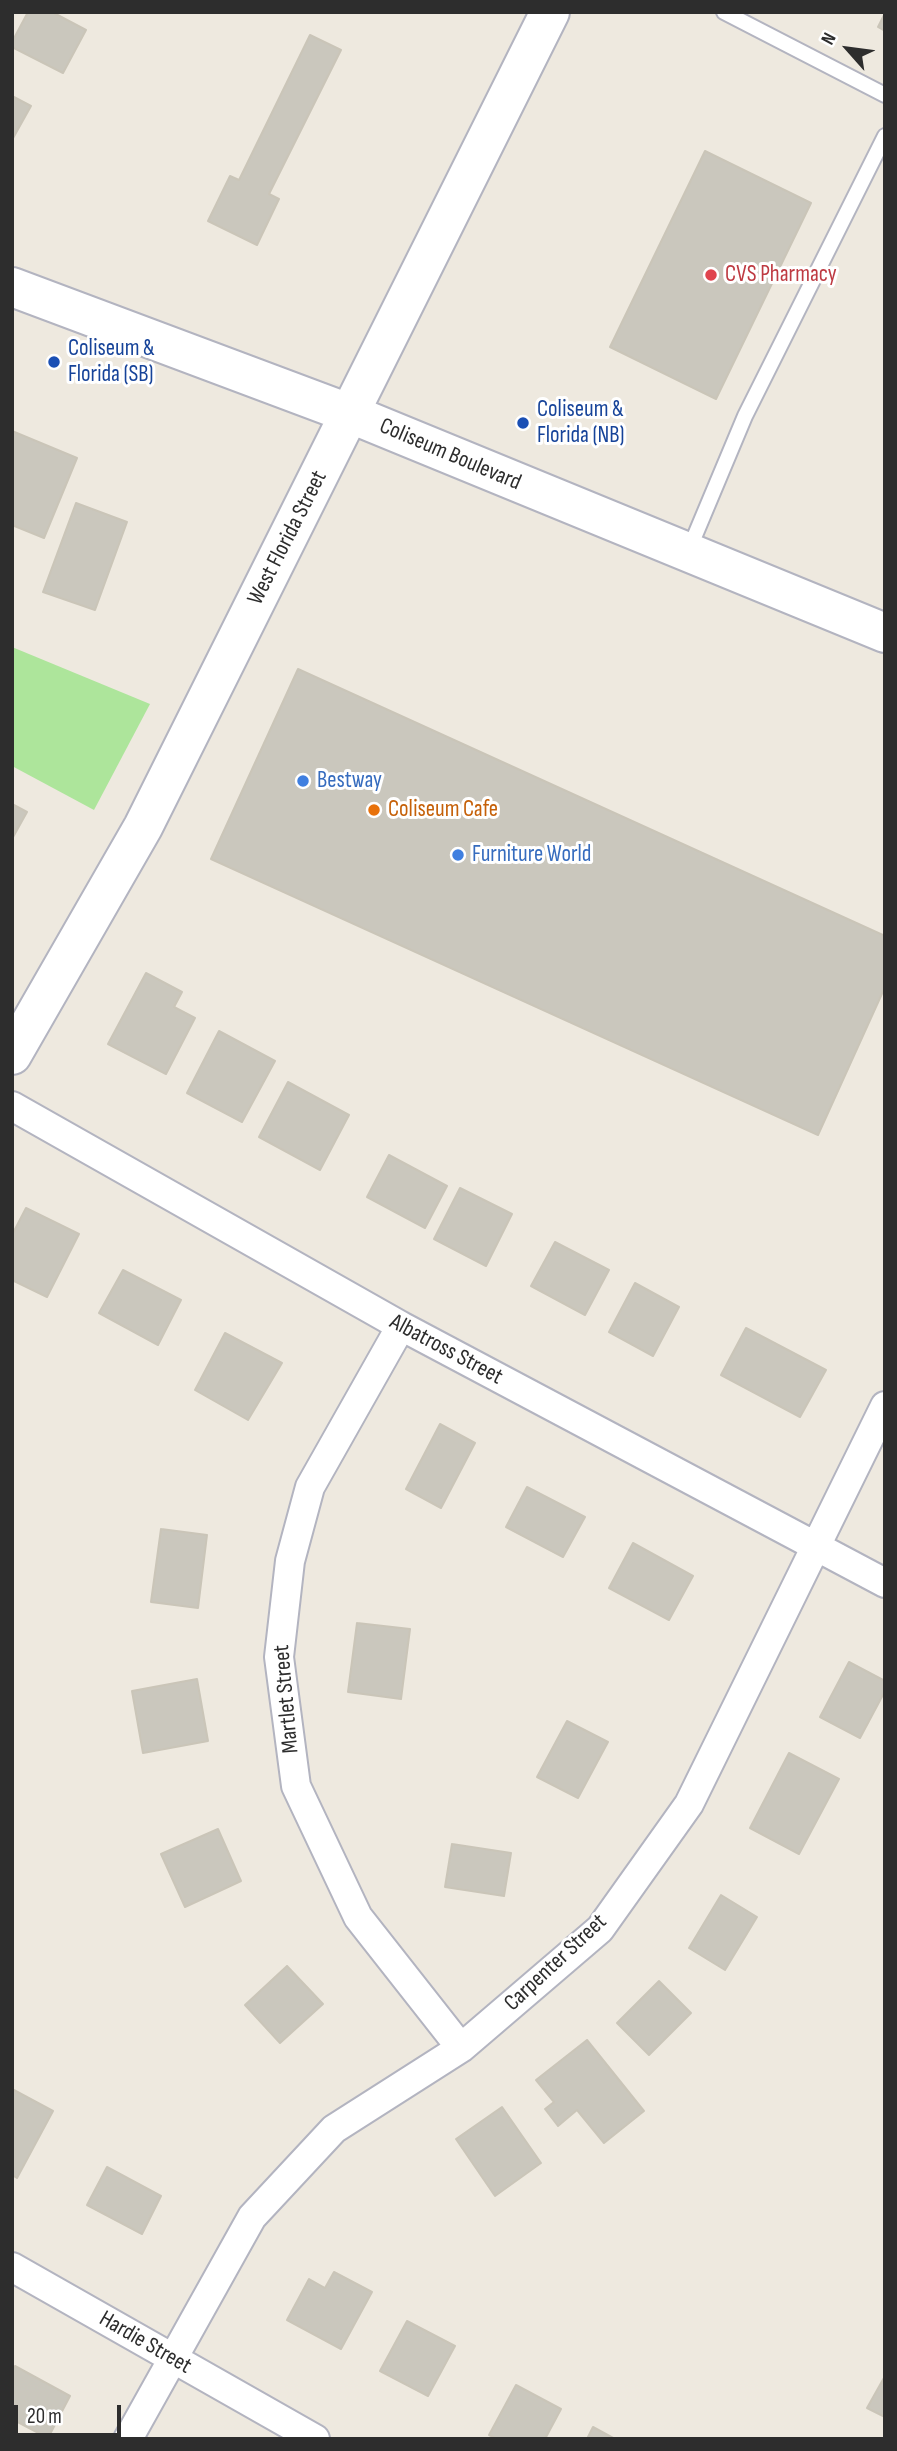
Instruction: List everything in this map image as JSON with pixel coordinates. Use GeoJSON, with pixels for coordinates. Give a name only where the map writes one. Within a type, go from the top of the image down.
{"type":"FeatureCollection","features":[{"type":"Feature","properties":{"kind":"main road","name":"West Florida Street"},"geometry":{"type":"LineString","coordinates":[[12,1055],[142,827],[550,12]]}},
{"type":"Feature","properties":{"kind":"main road","name":"Coliseum Boulevard"},"geometry":{"type":"LineString","coordinates":[[12,287],[351,414],[885,633]]}},
{"type":"Feature","properties":{"kind":"street","name":"Albatross Street"},"geometry":{"type":"LineString","coordinates":[[12,1106],[401,1326],[885,1583]]}},
{"type":"Feature","properties":{"kind":"street","name":"Martlet Street"},"geometry":{"type":"LineString","coordinates":[[401,1326],[310,1487],[290,1561],[279,1657],[296,1786],[358,1917],[461,2049]]}},
{"type":"Feature","properties":{"kind":"street","name":"Carpenter Street"},"geometry":{"type":"LineString","coordinates":[[128,2439],[252,2217],[334,2129],[461,2049],[600,1929],[689,1804],[885,1406]]}},
{"type":"Feature","properties":{"kind":"street","name":"Hardie Street"},"geometry":{"type":"LineString","coordinates":[[12,2267],[315,2439]]}},
{"type":"Feature","properties":{"kind":"lane"},"geometry":{"type":"LineString","coordinates":[[724,12],[885,95]]}},
{"type":"Feature","properties":{"kind":"lane"},"geometry":{"type":"LineString","coordinates":[[687,554],[745,416],[885,135]]}},
{"type":"Feature","properties":{"kind":"green space"},"geometry":{"type":"Polygon","coordinates":[[[12,647],[150,704],[94,810],[12,766],[12,647]]]}},
{"type":"Feature","properties":{"kind":"building"},"geometry":{"type":"Polygon","coordinates":[[[28,12],[52,12],[86,30],[63,73],[12,47],[28,12]]]}},
{"type":"Feature","properties":{"kind":"building"},"geometry":{"type":"Polygon","coordinates":[[[885,13],[885,31],[878,27],[885,13]]]}},
{"type":"Feature","properties":{"kind":"building"},"geometry":{"type":"Polygon","coordinates":[[[310,35],[341,50],[269,194],[279,199],[257,245],[208,221],[230,176],[239,180],[310,35]]]}},
{"type":"Feature","properties":{"kind":"building"},"geometry":{"type":"Polygon","coordinates":[[[12,96],[31,106],[12,140],[12,96]]]}},
{"type":"Feature","properties":{"kind":"building"},"geometry":{"type":"Polygon","coordinates":[[[705,151],[811,203],[716,399],[610,347],[705,151]]]}},
{"type":"Feature","properties":{"kind":"building"},"geometry":{"type":"Polygon","coordinates":[[[12,431],[77,458],[44,538],[12,525],[12,431]]]}},
{"type":"Feature","properties":{"kind":"building"},"geometry":{"type":"Polygon","coordinates":[[[76,503],[127,522],[95,610],[43,592],[76,503]]]}},
{"type":"Feature","properties":{"kind":"building"},"geometry":{"type":"Polygon","coordinates":[[[298,669],[885,936],[885,987],[818,1135],[211,859],[298,669]]]}},
{"type":"Feature","properties":{"kind":"building"},"geometry":{"type":"Polygon","coordinates":[[[12,804],[27,812],[12,839],[12,804]]]}},
{"type":"Feature","properties":{"kind":"building"},"geometry":{"type":"Polygon","coordinates":[[[146,973],[182,992],[174,1007],[195,1018],[166,1074],[108,1044],[146,973]]]}},
{"type":"Feature","properties":{"kind":"building"},"geometry":{"type":"Polygon","coordinates":[[[219,1031],[275,1061],[242,1122],[187,1093],[219,1031]]]}},
{"type":"Feature","properties":{"kind":"building"},"geometry":{"type":"Polygon","coordinates":[[[288,1082],[349,1115],[320,1170],[259,1137],[288,1082]]]}},
{"type":"Feature","properties":{"kind":"building"},"geometry":{"type":"Polygon","coordinates":[[[389,1155],[447,1186],[425,1228],[367,1197],[389,1155]]]}},
{"type":"Feature","properties":{"kind":"building"},"geometry":{"type":"Polygon","coordinates":[[[460,1188],[512,1214],[486,1266],[434,1239],[460,1188]]]}},
{"type":"Feature","properties":{"kind":"building"},"geometry":{"type":"Polygon","coordinates":[[[26,1208],[79,1234],[47,1297],[12,1280],[12,1235],[26,1208]]]}},
{"type":"Feature","properties":{"kind":"building"},"geometry":{"type":"Polygon","coordinates":[[[555,1242],[609,1270],[585,1315],[531,1286],[555,1242]]]}},
{"type":"Feature","properties":{"kind":"building"},"geometry":{"type":"Polygon","coordinates":[[[123,1270],[181,1300],[158,1345],[99,1313],[123,1270]]]}},
{"type":"Feature","properties":{"kind":"building"},"geometry":{"type":"Polygon","coordinates":[[[635,1283],[679,1307],[653,1356],[609,1332],[635,1283]]]}},
{"type":"Feature","properties":{"kind":"building"},"geometry":{"type":"Polygon","coordinates":[[[746,1328],[826,1370],[800,1417],[721,1375],[746,1328]]]}},
{"type":"Feature","properties":{"kind":"building"},"geometry":{"type":"Polygon","coordinates":[[[225,1333],[282,1363],[248,1420],[195,1390],[225,1333]]]}},
{"type":"Feature","properties":{"kind":"building"},"geometry":{"type":"Polygon","coordinates":[[[440,1424],[475,1443],[441,1508],[406,1489],[440,1424]]]}},
{"type":"Feature","properties":{"kind":"building"},"geometry":{"type":"Polygon","coordinates":[[[527,1487],[585,1517],[563,1557],[506,1527],[527,1487]]]}},
{"type":"Feature","properties":{"kind":"building"},"geometry":{"type":"Polygon","coordinates":[[[161,1529],[207,1535],[198,1608],[151,1602],[161,1529]]]}},
{"type":"Feature","properties":{"kind":"building"},"geometry":{"type":"Polygon","coordinates":[[[633,1543],[693,1576],[669,1620],[609,1588],[633,1543]]]}},
{"type":"Feature","properties":{"kind":"building"},"geometry":{"type":"Polygon","coordinates":[[[357,1623],[410,1629],[401,1699],[348,1692],[357,1623]]]}},
{"type":"Feature","properties":{"kind":"building"},"geometry":{"type":"Polygon","coordinates":[[[849,1662],[885,1681],[885,1691],[860,1738],[820,1717],[849,1662]]]}},
{"type":"Feature","properties":{"kind":"building"},"geometry":{"type":"Polygon","coordinates":[[[197,1679],[208,1741],[143,1753],[132,1691],[197,1679]]]}},
{"type":"Feature","properties":{"kind":"building"},"geometry":{"type":"Polygon","coordinates":[[[567,1721],[608,1742],[578,1798],[537,1777],[567,1721]]]}},
{"type":"Feature","properties":{"kind":"building"},"geometry":{"type":"Polygon","coordinates":[[[789,1753],[839,1779],[799,1854],[750,1828],[789,1753]]]}},
{"type":"Feature","properties":{"kind":"building"},"geometry":{"type":"Polygon","coordinates":[[[218,1829],[241,1881],[185,1907],[161,1854],[218,1829]]]}},
{"type":"Feature","properties":{"kind":"building"},"geometry":{"type":"Polygon","coordinates":[[[452,1844],[511,1853],[504,1896],[445,1887],[452,1844]]]}},
{"type":"Feature","properties":{"kind":"building"},"geometry":{"type":"Polygon","coordinates":[[[721,1895],[757,1917],[725,1970],[689,1948],[721,1895]]]}},
{"type":"Feature","properties":{"kind":"building"},"geometry":{"type":"Polygon","coordinates":[[[287,1966],[323,2004],[280,2043],[245,2005],[287,1966]]]}},
{"type":"Feature","properties":{"kind":"building"},"geometry":{"type":"Polygon","coordinates":[[[659,1981],[691,2013],[649,2055],[617,2023],[659,1981]]]}},
{"type":"Feature","properties":{"kind":"building"},"geometry":{"type":"Polygon","coordinates":[[[587,2040],[644,2111],[604,2143],[577,2110],[558,2126],[545,2109],[554,2102],[536,2080],[587,2040]]]}},
{"type":"Feature","properties":{"kind":"building"},"geometry":{"type":"Polygon","coordinates":[[[12,2089],[53,2111],[17,2178],[12,2175],[12,2089]]]}},
{"type":"Feature","properties":{"kind":"building"},"geometry":{"type":"Polygon","coordinates":[[[502,2107],[541,2163],[495,2196],[456,2139],[502,2107]]]}},
{"type":"Feature","properties":{"kind":"building"},"geometry":{"type":"Polygon","coordinates":[[[107,2167],[161,2196],[142,2234],[87,2205],[107,2167]]]}},
{"type":"Feature","properties":{"kind":"building"},"geometry":{"type":"Polygon","coordinates":[[[334,2272],[372,2292],[341,2349],[287,2320],[309,2279],[325,2288],[334,2272]]]}},
{"type":"Feature","properties":{"kind":"building"},"geometry":{"type":"Polygon","coordinates":[[[407,2321],[455,2346],[428,2396],[380,2371],[407,2321]]]}},
{"type":"Feature","properties":{"kind":"building"},"geometry":{"type":"Polygon","coordinates":[[[15,2366],[70,2396],[48,2438],[12,2419],[12,2371],[15,2366]]]}},
{"type":"Feature","properties":{"kind":"building"},"geometry":{"type":"Polygon","coordinates":[[[885,2376],[885,2417],[867,2408],[885,2376]]]}},
{"type":"Feature","properties":{"kind":"building"},"geometry":{"type":"Polygon","coordinates":[[[516,2385],[561,2409],[545,2439],[497,2439],[489,2435],[516,2385]]]}},
{"type":"Feature","properties":{"kind":"building"},"geometry":{"type":"Polygon","coordinates":[[[593,2427],[615,2439],[587,2439],[593,2427]]]}},
{"type":"Feature","properties":{"kind":"place","name":"CVS Pharmacy"},"geometry":{"type":"Point","coordinates":[711,275]}},
{"type":"Feature","properties":{"kind":"place","name":"Coliseum & Florida (SB)"},"geometry":{"type":"Point","coordinates":[54,362]}},
{"type":"Feature","properties":{"kind":"place","name":"Coliseum & Florida (NB)"},"geometry":{"type":"Point","coordinates":[523,423]}},
{"type":"Feature","properties":{"kind":"place","name":"Bestway"},"geometry":{"type":"Point","coordinates":[303,781]}},
{"type":"Feature","properties":{"kind":"place","name":"Coliseum Cafe"},"geometry":{"type":"Point","coordinates":[374,810]}},
{"type":"Feature","properties":{"kind":"place","name":"Furniture World"},"geometry":{"type":"Point","coordinates":[458,855]}}]}
